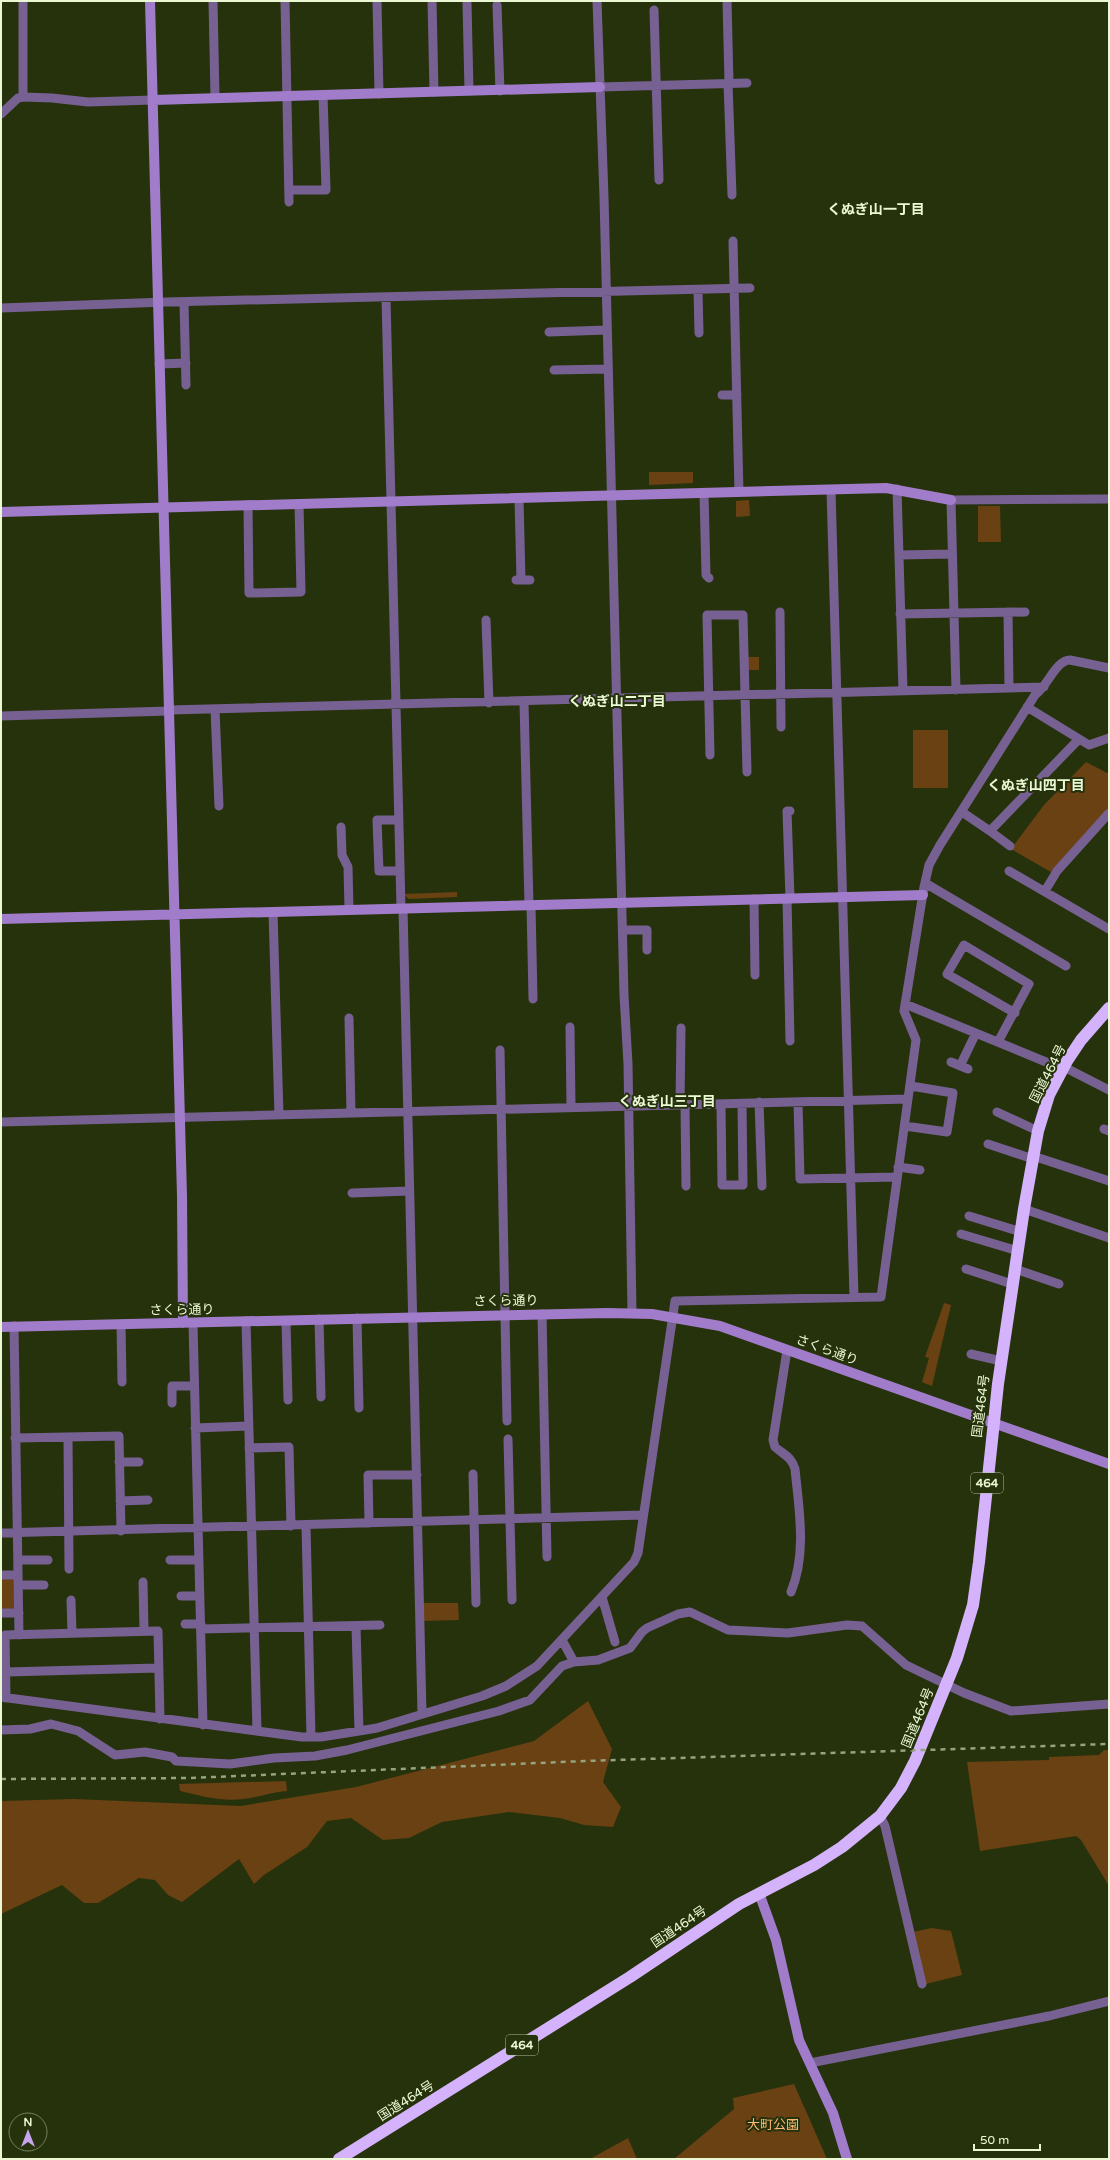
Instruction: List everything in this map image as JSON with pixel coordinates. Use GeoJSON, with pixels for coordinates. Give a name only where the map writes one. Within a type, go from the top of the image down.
{"type":"FeatureCollection","features":[{"type":"Feature","properties":{"kind":"highway","name":"国道464号"},"geometry":{"type":"LineString","coordinates":[[339,2159],[630,1977],[703,1927],[759,1893],[809,1868],[837,1851],[866,1829],[880,1816],[901,1788],[915,1761],[964,1639],[976,1590],[993,1423],[1001,1361],[1024,1209],[1038,1131],[1049,1096],[1064,1068],[1081,1040],[1109,1008]]}},
{"type":"Feature","properties":{"kind":"street"},"geometry":{"type":"LineString","coordinates":[[23,1],[23,98]]}},
{"type":"Feature","properties":{"kind":"street"},"geometry":{"type":"LineString","coordinates":[[150,1],[179,1118],[188,1323],[194,1386],[200,1560],[203,1725]]}},
{"type":"Feature","properties":{"kind":"street"},"geometry":{"type":"LineString","coordinates":[[213,1],[215,97]]}},
{"type":"Feature","properties":{"kind":"street"},"geometry":{"type":"LineString","coordinates":[[285,1],[289,202]]}},
{"type":"Feature","properties":{"kind":"street"},"geometry":{"type":"LineString","coordinates":[[377,1],[380,94]]}},
{"type":"Feature","properties":{"kind":"street"},"geometry":{"type":"LineString","coordinates":[[432,1],[434,92]]}},
{"type":"Feature","properties":{"kind":"street"},"geometry":{"type":"LineString","coordinates":[[596,1],[600,86],[612,496],[632,1313]]}},
{"type":"Feature","properties":{"kind":"street"},"geometry":{"type":"LineString","coordinates":[[727,1],[732,195]]}},
{"type":"Feature","properties":{"kind":"street"},"geometry":{"type":"LineString","coordinates":[[467,3],[469,91]]}},
{"type":"Feature","properties":{"kind":"street"},"geometry":{"type":"LineString","coordinates":[[497,5],[500,91]]}},
{"type":"Feature","properties":{"kind":"street"},"geometry":{"type":"LineString","coordinates":[[654,10],[660,180]]}},
{"type":"Feature","properties":{"kind":"street"},"geometry":{"type":"LineString","coordinates":[[1,114],[18,98],[52,98],[88,102],[215,97],[500,91],[600,86],[746,83]]}},
{"type":"Feature","properties":{"kind":"street"},"geometry":{"type":"LineString","coordinates":[[289,190],[326,190],[323,95]]}},
{"type":"Feature","properties":{"kind":"street"},"geometry":{"type":"LineString","coordinates":[[733,241],[739,492]]}},
{"type":"Feature","properties":{"kind":"street"},"geometry":{"type":"LineString","coordinates":[[1,308],[750,288]]}},
{"type":"Feature","properties":{"kind":"street"},"geometry":{"type":"LineString","coordinates":[[698,290],[699,333]]}},
{"type":"Feature","properties":{"kind":"street"},"geometry":{"type":"LineString","coordinates":[[386,298],[395,705],[413,1316],[422,1713]]}},
{"type":"Feature","properties":{"kind":"street"},"geometry":{"type":"LineString","coordinates":[[184,302],[186,385]]}},
{"type":"Feature","properties":{"kind":"street"},"geometry":{"type":"LineString","coordinates":[[549,332],[607,330]]}},
{"type":"Feature","properties":{"kind":"street"},"geometry":{"type":"LineString","coordinates":[[159,364],[186,363]]}},
{"type":"Feature","properties":{"kind":"street"},"geometry":{"type":"LineString","coordinates":[[554,370],[608,369]]}},
{"type":"Feature","properties":{"kind":"street"},"geometry":{"type":"LineString","coordinates":[[722,395],[737,395]]}},
{"type":"Feature","properties":{"kind":"street"},"geometry":{"type":"LineString","coordinates":[[1,512],[898,489],[951,500],[1109,499]]}},
{"type":"Feature","properties":{"kind":"street"},"geometry":{"type":"LineString","coordinates":[[898,489],[903,691]]}},
{"type":"Feature","properties":{"kind":"street"},"geometry":{"type":"LineString","coordinates":[[831,490],[838,693],[854,1297]]}},
{"type":"Feature","properties":{"kind":"street"},"geometry":{"type":"LineString","coordinates":[[704,493],[706,575],[709,578]]}},
{"type":"Feature","properties":{"kind":"street"},"geometry":{"type":"LineString","coordinates":[[519,498],[522,580]]}},
{"type":"Feature","properties":{"kind":"street"},"geometry":{"type":"LineString","coordinates":[[951,500],[956,690]]}},
{"type":"Feature","properties":{"kind":"street"},"geometry":{"type":"LineString","coordinates":[[248,505],[250,593],[257,593],[301,592],[299,504]]}},
{"type":"Feature","properties":{"kind":"street"},"geometry":{"type":"LineString","coordinates":[[899,555],[952,554]]}},
{"type":"Feature","properties":{"kind":"street"},"geometry":{"type":"LineString","coordinates":[[780,612],[781,727]]}},
{"type":"Feature","properties":{"kind":"street"},"geometry":{"type":"LineString","coordinates":[[1008,612],[1009,688]]}},
{"type":"Feature","properties":{"kind":"street"},"geometry":{"type":"LineString","coordinates":[[900,614],[1025,612]]}},
{"type":"Feature","properties":{"kind":"street"},"geometry":{"type":"LineString","coordinates":[[710,755],[710,695],[707,615],[743,614],[746,694],[746,772]]}},
{"type":"Feature","properties":{"kind":"street"},"geometry":{"type":"LineString","coordinates":[[486,620],[488,703]]}},
{"type":"Feature","properties":{"kind":"street"},"geometry":{"type":"LineString","coordinates":[[160,1720],[158,1631],[5,1635],[6,1672],[4,1698],[160,1720],[311,1737],[376,1728],[482,1696],[506,1686],[537,1666],[634,1562],[638,1553],[674,1317],[675,1301],[881,1297],[898,1167],[905,1126],[907,1099],[911,1086],[916,1040],[904,1011],[929,865],[1035,695],[1044,687],[1060,664],[1065,660],[1109,668]]}},
{"type":"Feature","properties":{"kind":"street"},"geometry":{"type":"LineString","coordinates":[[1,716],[215,709],[524,702],[710,695],[1044,687]]}},
{"type":"Feature","properties":{"kind":"street"},"geometry":{"type":"LineString","coordinates":[[524,702],[533,999]]}},
{"type":"Feature","properties":{"kind":"street"},"geometry":{"type":"LineString","coordinates":[[1028,707],[1089,745],[1109,738]]}},
{"type":"Feature","properties":{"kind":"street"},"geometry":{"type":"LineString","coordinates":[[215,709],[219,806]]}},
{"type":"Feature","properties":{"kind":"street"},"geometry":{"type":"LineString","coordinates":[[990,831],[1079,739]]}},
{"type":"Feature","properties":{"kind":"street"},"geometry":{"type":"LineString","coordinates":[[790,811],[787,811],[790,1041]]}},
{"type":"Feature","properties":{"kind":"street"},"geometry":{"type":"LineString","coordinates":[[962,812],[1010,846]]}},
{"type":"Feature","properties":{"kind":"street"},"geometry":{"type":"LineString","coordinates":[[1045,891],[1056,871],[1109,813]]}},
{"type":"Feature","properties":{"kind":"street"},"geometry":{"type":"LineString","coordinates":[[398,820],[377,820],[378,864],[379,871],[400,871]]}},
{"type":"Feature","properties":{"kind":"street"},"geometry":{"type":"LineString","coordinates":[[341,827],[342,855],[348,867],[350,910]]}},
{"type":"Feature","properties":{"kind":"street"},"geometry":{"type":"LineString","coordinates":[[1009,871],[1109,929]]}},
{"type":"Feature","properties":{"kind":"street"},"geometry":{"type":"LineString","coordinates":[[925,883],[1066,966]]}},
{"type":"Feature","properties":{"kind":"street"},"geometry":{"type":"LineString","coordinates":[[1,919],[923,895]]}},
{"type":"Feature","properties":{"kind":"street"},"geometry":{"type":"LineString","coordinates":[[754,899],[755,975]]}},
{"type":"Feature","properties":{"kind":"street"},"geometry":{"type":"LineString","coordinates":[[273,912],[278,1116]]}},
{"type":"Feature","properties":{"kind":"street"},"geometry":{"type":"LineString","coordinates":[[623,930],[647,930],[647,950]]}},
{"type":"Feature","properties":{"kind":"street"},"geometry":{"type":"LineString","coordinates":[[998,1042],[1014,1013],[1029,984],[964,945],[947,974],[1014,1013]]}},
{"type":"Feature","properties":{"kind":"street"},"geometry":{"type":"LineString","coordinates":[[905,1004],[1064,1068],[1109,1090]]}},
{"type":"Feature","properties":{"kind":"street"},"geometry":{"type":"LineString","coordinates":[[349,1018],[351,1113]]}},
{"type":"Feature","properties":{"kind":"street"},"geometry":{"type":"LineString","coordinates":[[570,1027],[571,1107]]}},
{"type":"Feature","properties":{"kind":"street"},"geometry":{"type":"LineString","coordinates":[[681,1028],[686,1186]]}},
{"type":"Feature","properties":{"kind":"street"},"geometry":{"type":"LineString","coordinates":[[951,1062],[964,1068],[976,1033]]}},
{"type":"Feature","properties":{"kind":"street"},"geometry":{"type":"LineString","coordinates":[[500,1050],[507,1421]]}},
{"type":"Feature","properties":{"kind":"street"},"geometry":{"type":"LineString","coordinates":[[905,1126],[947,1132],[953,1093],[911,1086]]}},
{"type":"Feature","properties":{"kind":"street"},"geometry":{"type":"LineString","coordinates":[[1,1122],[907,1099]]}},
{"type":"Feature","properties":{"kind":"street"},"geometry":{"type":"LineString","coordinates":[[759,1102],[762,1186]]}},
{"type":"Feature","properties":{"kind":"street"},"geometry":{"type":"LineString","coordinates":[[798,1102],[800,1179],[897,1177]]}},
{"type":"Feature","properties":{"kind":"street"},"geometry":{"type":"LineString","coordinates":[[721,1104],[722,1185],[743,1185],[742,1104]]}},
{"type":"Feature","properties":{"kind":"street"},"geometry":{"type":"LineString","coordinates":[[997,1112],[1038,1131]]}},
{"type":"Feature","properties":{"kind":"street"},"geometry":{"type":"LineString","coordinates":[[988,1144],[1109,1182]]}},
{"type":"Feature","properties":{"kind":"street"},"geometry":{"type":"LineString","coordinates":[[898,1167],[920,1170]]}},
{"type":"Feature","properties":{"kind":"street"},"geometry":{"type":"LineString","coordinates":[[352,1193],[409,1191]]}},
{"type":"Feature","properties":{"kind":"street"},"geometry":{"type":"LineString","coordinates":[[1024,1209],[1109,1238]]}},
{"type":"Feature","properties":{"kind":"street"},"geometry":{"type":"LineString","coordinates":[[969,1216],[1021,1232]]}},
{"type":"Feature","properties":{"kind":"street"},"geometry":{"type":"LineString","coordinates":[[961,1234],[1018,1251]]}},
{"type":"Feature","properties":{"kind":"street"},"geometry":{"type":"LineString","coordinates":[[1015,1269],[1059,1284]]}},
{"type":"Feature","properties":{"kind":"street"},"geometry":{"type":"LineString","coordinates":[[971,1282],[970,1271],[1012,1284]]}},
{"type":"Feature","properties":{"kind":"street","name":"さくら通り"},"geometry":{"type":"LineString","coordinates":[[1,1327],[542,1314],[632,1313],[674,1317],[720,1326],[1109,1464]]}},
{"type":"Feature","properties":{"kind":"street"},"geometry":{"type":"LineString","coordinates":[[542,1314],[547,1557]]}},
{"type":"Feature","properties":{"kind":"street"},"geometry":{"type":"LineString","coordinates":[[356,1318],[359,1408]]}},
{"type":"Feature","properties":{"kind":"street"},"geometry":{"type":"LineString","coordinates":[[319,1319],[321,1397]]}},
{"type":"Feature","properties":{"kind":"street"},"geometry":{"type":"LineString","coordinates":[[286,1321],[288,1400]]}},
{"type":"Feature","properties":{"kind":"street"},"geometry":{"type":"LineString","coordinates":[[246,1322],[257,1731]]}},
{"type":"Feature","properties":{"kind":"street"},"geometry":{"type":"LineString","coordinates":[[121,1324],[122,1382]]}},
{"type":"Feature","properties":{"kind":"street"},"geometry":{"type":"LineString","coordinates":[[14,1326],[19,1635]]}},
{"type":"Feature","properties":{"kind":"street"},"geometry":{"type":"LineString","coordinates":[[786,1350],[773,1440],[775,1447],[789,1456],[795,1469],[801,1543],[796,1580],[791,1592]]}},
{"type":"Feature","properties":{"kind":"street"},"geometry":{"type":"LineString","coordinates":[[971,1354],[1001,1361]]}},
{"type":"Feature","properties":{"kind":"street"},"geometry":{"type":"LineString","coordinates":[[172,1403],[172,1386],[194,1386]]}},
{"type":"Feature","properties":{"kind":"street"},"geometry":{"type":"LineString","coordinates":[[195,1428],[248,1426]]}},
{"type":"Feature","properties":{"kind":"street"},"geometry":{"type":"LineString","coordinates":[[15,1438],[119,1436],[121,1531]]}},
{"type":"Feature","properties":{"kind":"street"},"geometry":{"type":"LineString","coordinates":[[68,1437],[69,1569]]}},
{"type":"Feature","properties":{"kind":"street"},"geometry":{"type":"LineString","coordinates":[[508,1439],[512,1600]]}},
{"type":"Feature","properties":{"kind":"street"},"geometry":{"type":"LineString","coordinates":[[249,1448],[289,1447],[291,1526]]}},
{"type":"Feature","properties":{"kind":"street"},"geometry":{"type":"LineString","coordinates":[[119,1462],[139,1462]]}},
{"type":"Feature","properties":{"kind":"street"},"geometry":{"type":"LineString","coordinates":[[473,1474],[476,1603]]}},
{"type":"Feature","properties":{"kind":"street"},"geometry":{"type":"LineString","coordinates":[[369,1523],[368,1476],[417,1475]]}},
{"type":"Feature","properties":{"kind":"street"},"geometry":{"type":"LineString","coordinates":[[120,1501],[148,1500]]}},
{"type":"Feature","properties":{"kind":"street"},"geometry":{"type":"LineString","coordinates":[[1,1534],[643,1515]]}},
{"type":"Feature","properties":{"kind":"street"},"geometry":{"type":"LineString","coordinates":[[306,1526],[311,1737]]}},
{"type":"Feature","properties":{"kind":"street"},"geometry":{"type":"LineString","coordinates":[[18,1560],[48,1560]]}},
{"type":"Feature","properties":{"kind":"street"},"geometry":{"type":"LineString","coordinates":[[170,1560],[200,1560]]}},
{"type":"Feature","properties":{"kind":"street"},"geometry":{"type":"LineString","coordinates":[[1,1575],[18,1575]]}},
{"type":"Feature","properties":{"kind":"street"},"geometry":{"type":"LineString","coordinates":[[143,1582],[144,1631]]}},
{"type":"Feature","properties":{"kind":"street"},"geometry":{"type":"LineString","coordinates":[[18,1585],[44,1585]]}},
{"type":"Feature","properties":{"kind":"street"},"geometry":{"type":"LineString","coordinates":[[181,1596],[200,1596]]}},
{"type":"Feature","properties":{"kind":"street"},"geometry":{"type":"LineString","coordinates":[[602,1597],[615,1642]]}},
{"type":"Feature","properties":{"kind":"street"},"geometry":{"type":"LineString","coordinates":[[71,1600],[72,1633]]}},
{"type":"Feature","properties":{"kind":"street"},"geometry":{"type":"LineString","coordinates":[[1,1730],[30,1729],[51,1724],[78,1731],[115,1755],[145,1752],[172,1757],[176,1761],[204,1764],[230,1764],[274,1758],[315,1756],[348,1750],[499,1711],[530,1700],[562,1666],[574,1662],[598,1660],[630,1648],[642,1632],[648,1628],[678,1614],[690,1612],[728,1630],[788,1633],[855,1625],[862,1626],[906,1665],[974,1697],[1011,1711],[1109,1704]]}},
{"type":"Feature","properties":{"kind":"street"},"geometry":{"type":"LineString","coordinates":[[1,1613],[19,1613]]}},
{"type":"Feature","properties":{"kind":"street"},"geometry":{"type":"LineString","coordinates":[[185,1624],[255,1628],[380,1625]]}},
{"type":"Feature","properties":{"kind":"street"},"geometry":{"type":"LineString","coordinates":[[356,1626],[359,1731]]}},
{"type":"Feature","properties":{"kind":"street"},"geometry":{"type":"LineString","coordinates":[[562,1640],[574,1662]]}},
{"type":"Feature","properties":{"kind":"street"},"geometry":{"type":"LineString","coordinates":[[6,1672],[158,1668]]}},
{"type":"Feature","properties":{"kind":"street"},"geometry":{"type":"LineString","coordinates":[[880,1816],[885,1826],[922,1984]]}},
{"type":"Feature","properties":{"kind":"street"},"geometry":{"type":"LineString","coordinates":[[759,1893],[776,1940],[799,2040],[833,2113],[847,2159]]}},
{"type":"Feature","properties":{"kind":"street"},"geometry":{"type":"LineString","coordinates":[[810,2063],[1049,2016],[1109,2001]]}},
{"type":"Feature","properties":{"kind":"green space"},"geometry":{"type":"Polygon","coordinates":[[[649,472],[693,472],[693,483],[649,485],[649,472]]]}},
{"type":"Feature","properties":{"kind":"green space"},"geometry":{"type":"Polygon","coordinates":[[[749,500],[750,516],[736,517],[736,501],[749,500]]]}},
{"type":"Feature","properties":{"kind":"green space"},"geometry":{"type":"Polygon","coordinates":[[[978,506],[1000,506],[1001,542],[978,542],[978,506]]]}},
{"type":"Feature","properties":{"kind":"green space"},"geometry":{"type":"Polygon","coordinates":[[[748,657],[759,657],[759,670],[748,670],[748,657]]]}},
{"type":"Feature","properties":{"kind":"green space"},"geometry":{"type":"Polygon","coordinates":[[[913,730],[948,730],[948,788],[913,788],[913,730]]]}},
{"type":"Feature","properties":{"kind":"green space"},"geometry":{"type":"Polygon","coordinates":[[[1086,762],[1109,774],[1109,807],[1051,872],[1011,849],[1044,805],[1086,762]]]}},
{"type":"Feature","properties":{"kind":"green space"},"geometry":{"type":"Polygon","coordinates":[[[457,892],[457,897],[409,899],[403,894],[457,892]]]}},
{"type":"Feature","properties":{"kind":"green space"},"geometry":{"type":"Polygon","coordinates":[[[944,1303],[951,1305],[932,1386],[922,1382],[929,1358],[925,1357],[944,1303]]]}},
{"type":"Feature","properties":{"kind":"green space"},"geometry":{"type":"Polygon","coordinates":[[[1,1578],[14,1578],[16,1609],[1,1610],[1,1578]]]}},
{"type":"Feature","properties":{"kind":"green space"},"geometry":{"type":"Polygon","coordinates":[[[423,1603],[458,1603],[459,1620],[423,1621],[423,1603]]]}},
{"type":"Feature","properties":{"kind":"green space"},"geometry":{"type":"Polygon","coordinates":[[[588,1701],[612,1749],[603,1782],[621,1807],[613,1827],[584,1825],[560,1818],[509,1812],[442,1822],[409,1838],[383,1840],[351,1818],[327,1821],[307,1847],[264,1875],[254,1884],[239,1859],[182,1902],[168,1895],[155,1880],[139,1878],[98,1903],[84,1903],[62,1885],[1,1914],[1,1801],[74,1799],[241,1806],[356,1787],[534,1741],[588,1701]]]}},
{"type":"Feature","properties":{"kind":"green space"},"geometry":{"type":"Polygon","coordinates":[[[1104,1750],[1109,1750],[1109,1886],[1081,1840],[1076,1836],[980,1851],[967,1762],[1049,1760],[1049,1757],[1099,1755],[1104,1750]]]}},
{"type":"Feature","properties":{"kind":"green space"},"geometry":{"type":"Polygon","coordinates":[[[286,1781],[287,1791],[236,1800],[212,1798],[180,1791],[179,1784],[286,1781]]]}},
{"type":"Feature","properties":{"kind":"green space"},"geometry":{"type":"Polygon","coordinates":[[[932,1928],[951,1931],[962,1975],[926,1984],[913,1932],[932,1928]]]}},
{"type":"Feature","properties":{"kind":"green space","name":"大町公園"},"geometry":{"type":"Polygon","coordinates":[[[794,2084],[827,2159],[674,2159],[734,2109],[733,2098],[794,2084]]]}},
{"type":"Feature","properties":{"kind":"green space"},"geometry":{"type":"Polygon","coordinates":[[[628,2138],[637,2159],[590,2159],[628,2138]]]}},
{"type":"Feature","properties":{"kind":"railway"},"geometry":{"type":"LineString","coordinates":[[1,1779],[190,1778],[585,1761],[1109,1744]]}},
{"type":"Feature","properties":{"kind":"district","name":"くぬぎ山一丁目"},"geometry":{"type":"Point","coordinates":[876,209]}},
{"type":"Feature","properties":{"kind":"district","name":"くぬぎ山二丁目"},"geometry":{"type":"Point","coordinates":[617,701]}},
{"type":"Feature","properties":{"kind":"district","name":"くぬぎ山四丁目"},"geometry":{"type":"Point","coordinates":[1036,785]}},
{"type":"Feature","properties":{"kind":"district","name":"くぬぎ山三丁目"},"geometry":{"type":"Point","coordinates":[667,1101]}}]}
